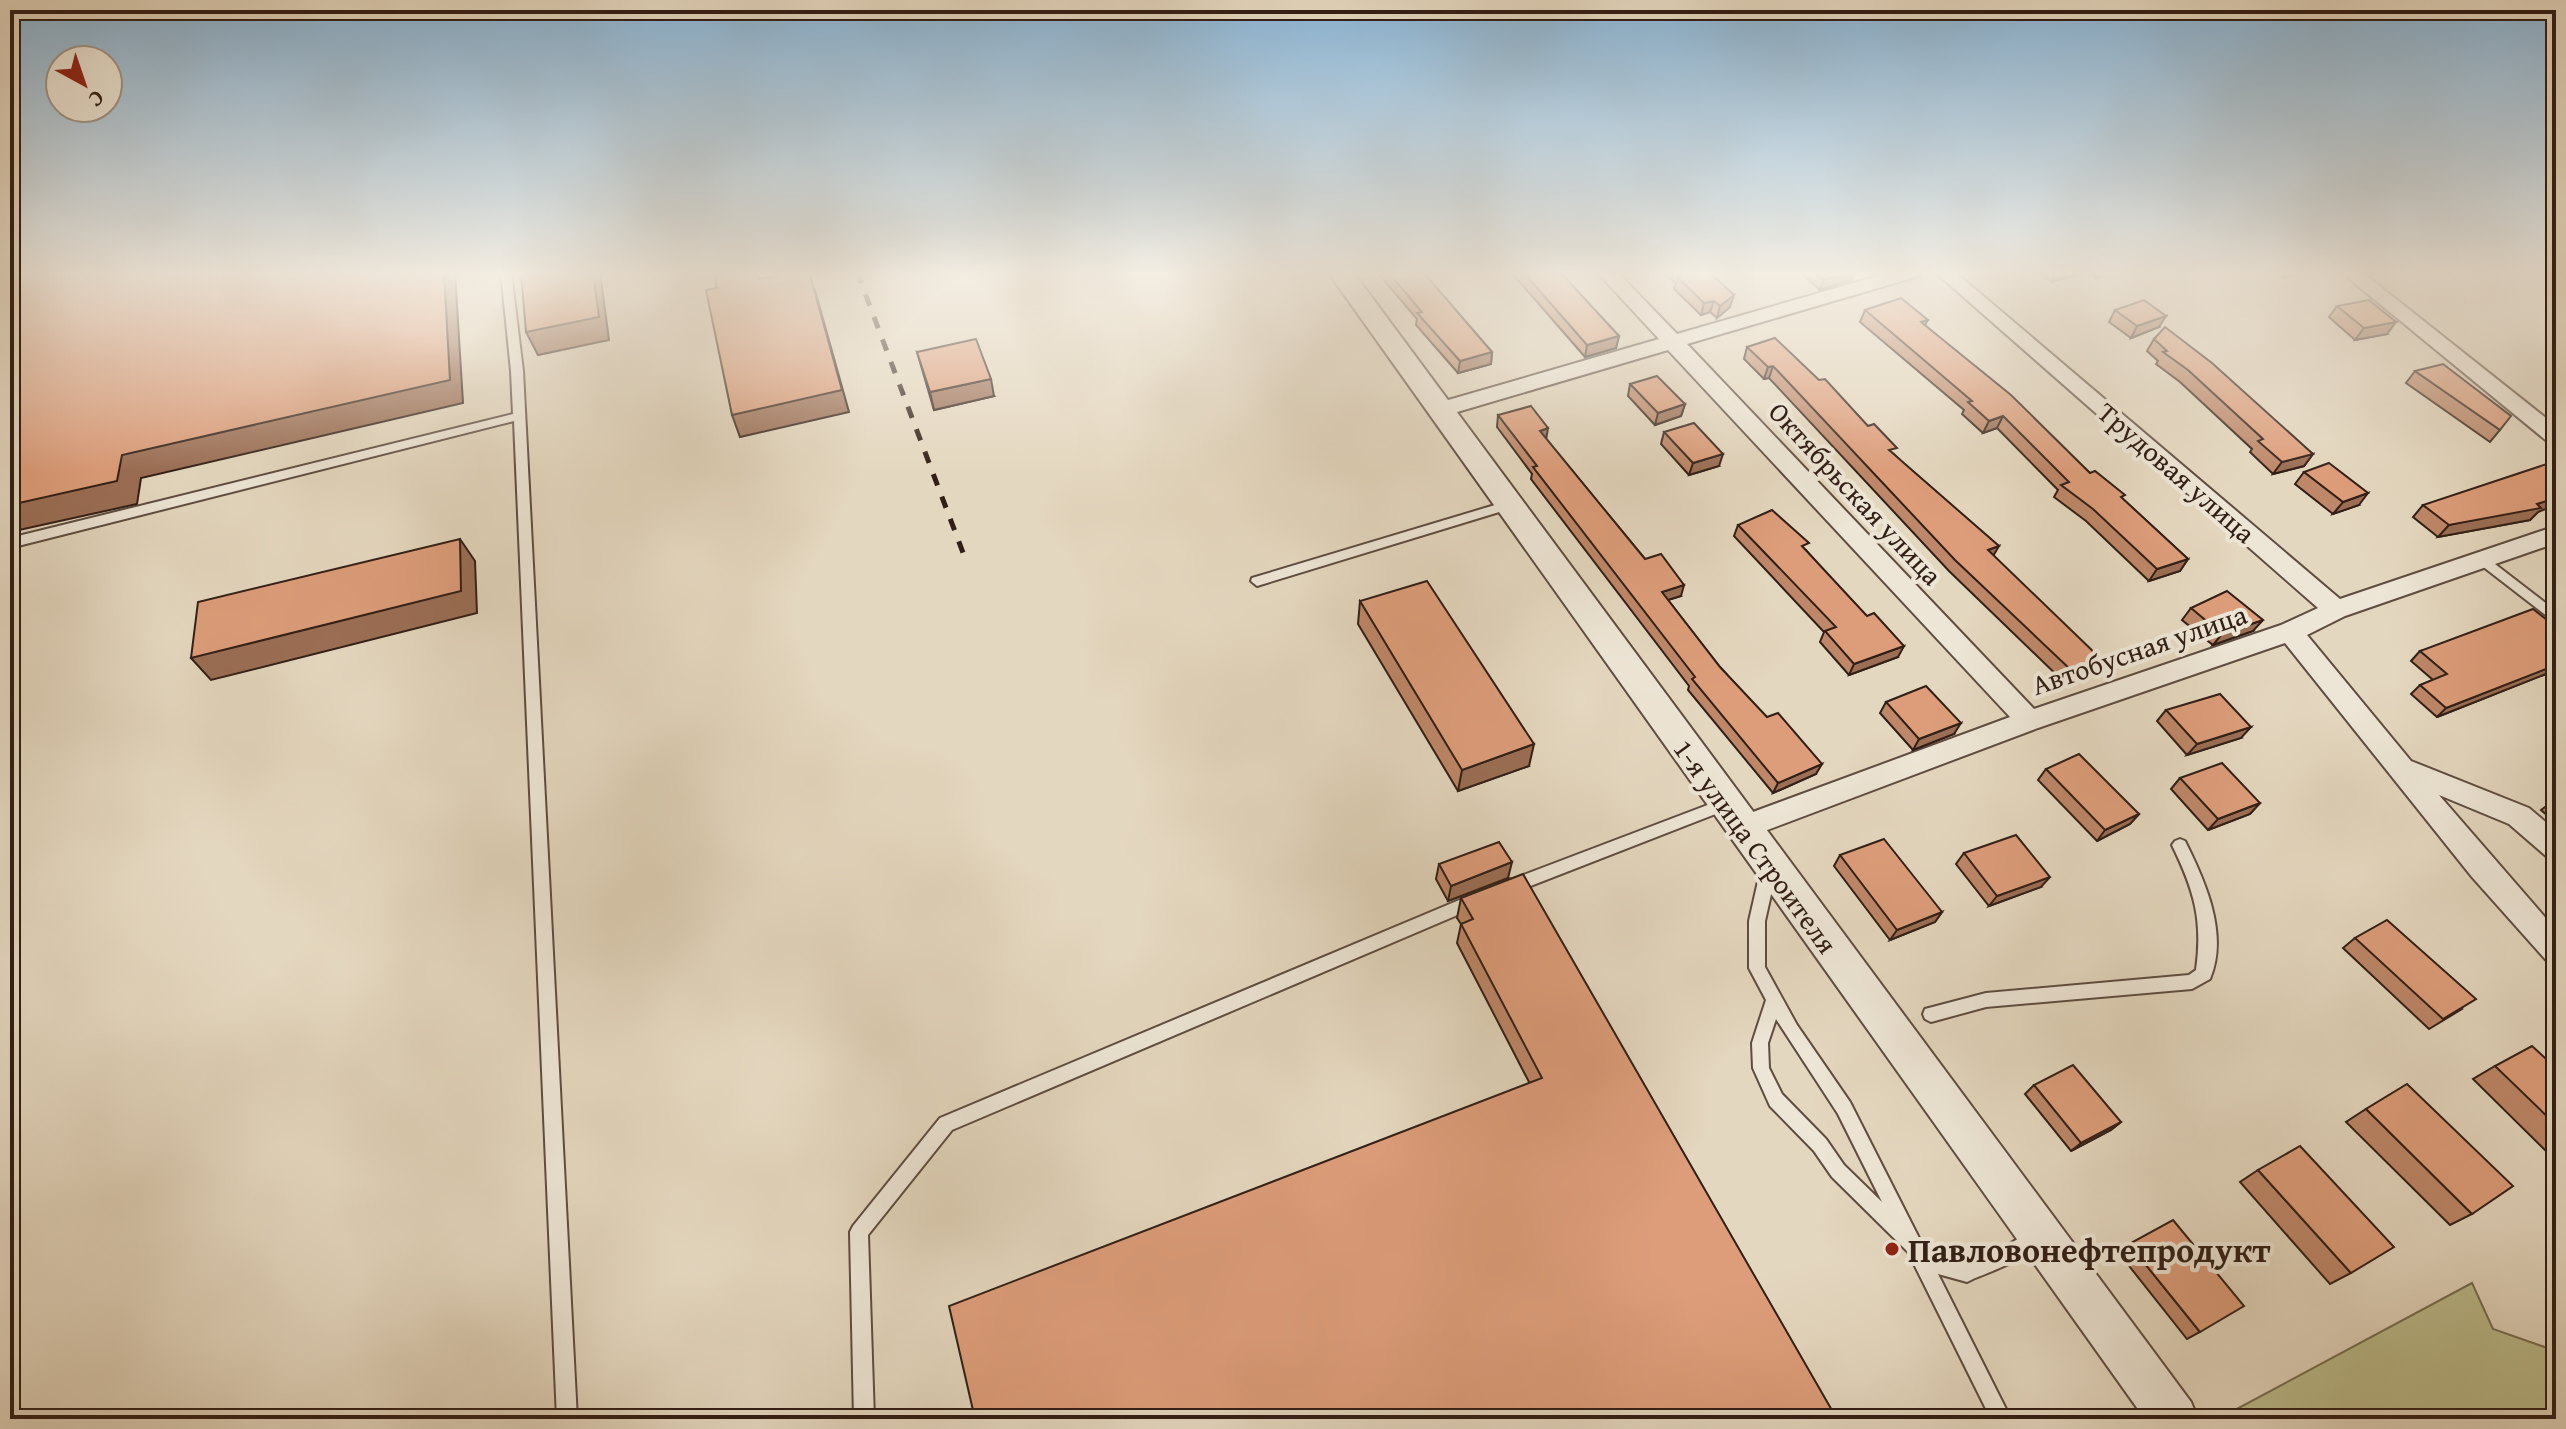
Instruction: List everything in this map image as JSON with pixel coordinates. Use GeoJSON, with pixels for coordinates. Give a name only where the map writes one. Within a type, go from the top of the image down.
{"type":"FeatureCollection","features":[{"type":"Feature","properties":{"kind":"street","name":"1-я улица Строителя"},"geometry":{"type":"LineString","coordinates":[[1388,339],[1505,506],[1770,863],[2174,1419]]}},
{"type":"Feature","properties":{"kind":"street","name":"Октябрьская улица"},"geometry":{"type":"LineString","coordinates":[[1671,339],[2029,721]]}},
{"type":"Feature","properties":{"kind":"street"},"geometry":{"type":"LineString","coordinates":[[1439,410],[1681,339]]}},
{"type":"Feature","properties":{"kind":"street","name":"Трудовая улица"},"geometry":{"type":"LineString","coordinates":[[2021,339],[2336,610]]}},
{"type":"Feature","properties":{"kind":"street"},"geometry":{"type":"LineString","coordinates":[[2433,339],[2556,437]]}},
{"type":"Feature","properties":{"kind":"street","name":"Автобусная улица"},"geometry":{"type":"LineString","coordinates":[[1735,816],[2290,632],[2336,610],[2556,534]]}},
{"type":"Feature","properties":{"kind":"street"},"geometry":{"type":"LineString","coordinates":[[2290,632],[2482,868],[2556,951]]}},
{"type":"Feature","properties":{"kind":"street"},"geometry":{"type":"LineString","coordinates":[[2404,770],[2519,816],[2556,848]]}},
{"type":"Feature","properties":{"kind":"lane"},"geometry":{"type":"LineString","coordinates":[[512,339],[519,416],[567,1419]]}},
{"type":"Feature","properties":{"kind":"lane"},"geometry":{"type":"LineString","coordinates":[[10,543],[519,416]]}},
{"type":"Feature","properties":{"kind":"lane"},"geometry":{"type":"LineString","coordinates":[[1257,581],[1505,506]]}},
{"type":"Feature","properties":{"kind":"lane"},"geometry":{"type":"LineString","coordinates":[[2482,559],[2556,618]]}},
{"type":"Feature","properties":{"kind":"lane"},"geometry":{"type":"LineString","coordinates":[[864,1419],[859,1232],[946,1124],[1473,901],[1735,816]]}},
{"type":"Feature","properties":{"kind":"lane"},"geometry":{"type":"LineString","coordinates":[[1931,1014],[1986,1000],[2192,982],[2204,974],[2211,932],[2203,894],[2180,845]]}},
{"type":"Feature","properties":{"kind":"lane"},"geometry":{"type":"LineString","coordinates":[[1770,863],[1757,921],[1757,968],[1774,1000],[1844,1108],[2001,1419]]}},
{"type":"Feature","properties":{"kind":"lane"},"geometry":{"type":"LineString","coordinates":[[1774,1000],[1760,1043],[1761,1068],[1776,1100],[1820,1145],[1838,1171],[1914,1246],[1946,1269],[1967,1273],[2006,1256],[2039,1235]]}},
{"type":"Feature","properties":{"kind":"green space"},"geometry":{"type":"Polygon","coordinates":[[[2472,1283],[2493,1329],[2556,1351],[2556,1419],[2218,1419],[2472,1283]]]}},
{"type":"Feature","properties":{"kind":"building"},"geometry":{"type":"Polygon","coordinates":[[[10,339],[448,339],[450,380],[122,455],[117,481],[10,505],[10,339]]]}},
{"type":"Feature","properties":{"kind":"building"},"geometry":{"type":"Polygon","coordinates":[[[716,339],[828,339],[842,390],[732,415],[716,339]]]}},
{"type":"Feature","properties":{"kind":"building"},"geometry":{"type":"Polygon","coordinates":[[[976,339],[991,379],[930,392],[917,352],[976,339]]]}},
{"type":"Feature","properties":{"kind":"building"},"geometry":{"type":"Polygon","coordinates":[[[1440,339],[1481,339],[1492,352],[1460,361],[1440,339]]]}},
{"type":"Feature","properties":{"kind":"building"},"geometry":{"type":"Polygon","coordinates":[[[1581,339],[1609,339],[1587,345],[1581,339]]]}},
{"type":"Feature","properties":{"kind":"building"},"geometry":{"type":"Polygon","coordinates":[[[1776,339],[1819,380],[1825,379],[1868,426],[1874,424],[1897,448],[1889,450],[1999,546],[1988,550],[2100,658],[2071,670],[1955,560],[1773,366],[1768,367],[1747,347],[1776,339]]]}},
{"type":"Feature","properties":{"kind":"building"},"geometry":{"type":"Polygon","coordinates":[[[1899,339],[1942,339],[2011,395],[2090,473],[2095,471],[2125,495],[2121,497],[2188,559],[2157,569],[2093,509],[2061,485],[2069,482],[2003,416],[1989,421],[1968,402],[1972,401],[1899,339]]]}},
{"type":"Feature","properties":{"kind":"building"},"geometry":{"type":"Polygon","coordinates":[[[2154,339],[2180,339],[2212,363],[2313,454],[2282,462],[2258,441],[2263,439],[2188,370],[2163,352],[2167,351],[2154,339]]]}},
{"type":"Feature","properties":{"kind":"building"},"geometry":{"type":"Polygon","coordinates":[[[2443,364],[2511,416],[2500,430],[2415,371],[2443,364]]]}},
{"type":"Feature","properties":{"kind":"building"},"geometry":{"type":"Polygon","coordinates":[[[1657,376],[1685,404],[1658,413],[1630,384],[1657,376]]]}},
{"type":"Feature","properties":{"kind":"building"},"geometry":{"type":"Polygon","coordinates":[[[1531,406],[1548,428],[1540,431],[1645,559],[1661,554],[1684,585],[1662,592],[1720,667],[1767,717],[1778,713],[1822,764],[1778,783],[1692,679],[1695,677],[1533,467],[1537,466],[1498,415],[1531,406]]]}},
{"type":"Feature","properties":{"kind":"building"},"geometry":{"type":"Polygon","coordinates":[[[1694,423],[1723,454],[1693,463],[1664,432],[1694,423]]]}},
{"type":"Feature","properties":{"kind":"building"},"geometry":{"type":"Polygon","coordinates":[[[2556,461],[2556,498],[2537,504],[2541,508],[2449,525],[2423,505],[2556,461]]]}},
{"type":"Feature","properties":{"kind":"building"},"geometry":{"type":"Polygon","coordinates":[[[2329,463],[2368,493],[2343,502],[2304,472],[2329,463]]]}},
{"type":"Feature","properties":{"kind":"building"},"geometry":{"type":"Polygon","coordinates":[[[1772,510],[1809,543],[1802,546],[1867,616],[1874,613],[1904,646],[1854,664],[1825,631],[1836,627],[1738,525],[1772,510]]]}},
{"type":"Feature","properties":{"kind":"building"},"geometry":{"type":"Polygon","coordinates":[[[460,539],[461,591],[191,658],[198,602],[460,539]]]}},
{"type":"Feature","properties":{"kind":"building"},"geometry":{"type":"Polygon","coordinates":[[[1427,581],[1534,744],[1462,770],[1360,601],[1427,581]]]}},
{"type":"Feature","properties":{"kind":"building"},"geometry":{"type":"Polygon","coordinates":[[[2227,591],[2263,620],[2222,634],[2191,608],[2227,591]]]}},
{"type":"Feature","properties":{"kind":"building"},"geometry":{"type":"Polygon","coordinates":[[[2533,609],[2556,627],[2556,665],[2446,708],[2420,685],[2447,674],[2420,651],[2533,609]]]}},
{"type":"Feature","properties":{"kind":"building"},"geometry":{"type":"Polygon","coordinates":[[[1926,686],[1961,723],[1919,739],[1886,702],[1926,686]]]}},
{"type":"Feature","properties":{"kind":"building"},"geometry":{"type":"Polygon","coordinates":[[[2220,694],[2251,727],[2197,744],[2166,710],[2220,694]]]}},
{"type":"Feature","properties":{"kind":"building"},"geometry":{"type":"Polygon","coordinates":[[[2079,754],[2139,814],[2105,830],[2046,769],[2079,754]]]}},
{"type":"Feature","properties":{"kind":"building"},"geometry":{"type":"Polygon","coordinates":[[[2222,763],[2260,803],[2218,819],[2180,778],[2222,763]]]}},
{"type":"Feature","properties":{"kind":"building"},"geometry":{"type":"Polygon","coordinates":[[[2016,835],[2050,877],[1997,896],[1964,853],[2016,835]]]}},
{"type":"Feature","properties":{"kind":"building"},"geometry":{"type":"Polygon","coordinates":[[[1884,839],[1942,912],[1897,930],[1840,855],[1884,839]]]}},
{"type":"Feature","properties":{"kind":"building"},"geometry":{"type":"Polygon","coordinates":[[[1499,842],[1512,862],[1451,886],[1439,864],[1499,842]]]}},
{"type":"Feature","properties":{"kind":"building"},"geometry":{"type":"Polygon","coordinates":[[[1523,874],[1837,1419],[975,1419],[949,1306],[1542,1078],[1461,924],[1473,919],[1461,898],[1523,874]]]}},
{"type":"Feature","properties":{"kind":"building"},"geometry":{"type":"Polygon","coordinates":[[[2387,920],[2476,999],[2443,1019],[2355,938],[2387,920]]]}},
{"type":"Feature","properties":{"kind":"building"},"geometry":{"type":"Polygon","coordinates":[[[2532,1046],[2556,1068],[2556,1125],[2495,1066],[2532,1046]]]}},
{"type":"Feature","properties":{"kind":"building"},"geometry":{"type":"Polygon","coordinates":[[[2073,1065],[2121,1122],[2081,1143],[2034,1085],[2073,1065]]]}},
{"type":"Feature","properties":{"kind":"building"},"geometry":{"type":"Polygon","coordinates":[[[2407,1084],[2513,1186],[2472,1214],[2366,1109],[2407,1084]]]}},
{"type":"Feature","properties":{"kind":"building"},"geometry":{"type":"Polygon","coordinates":[[[2300,1146],[2394,1247],[2351,1273],[2258,1170],[2300,1146]]]}},
{"type":"Feature","properties":{"kind":"building"},"geometry":{"type":"Polygon","coordinates":[[[2173,1220],[2244,1306],[2200,1332],[2129,1244],[2173,1220]]]}},
{"type":"Feature","properties":{"kind":"railway"},"geometry":{"type":"LineString","coordinates":[[882,339],[965,558]]}},
{"type":"Feature","properties":{"kind":"place","name":"Павловонефтепродукт"},"geometry":{"type":"Point","coordinates":[1892,1249]}}]}
